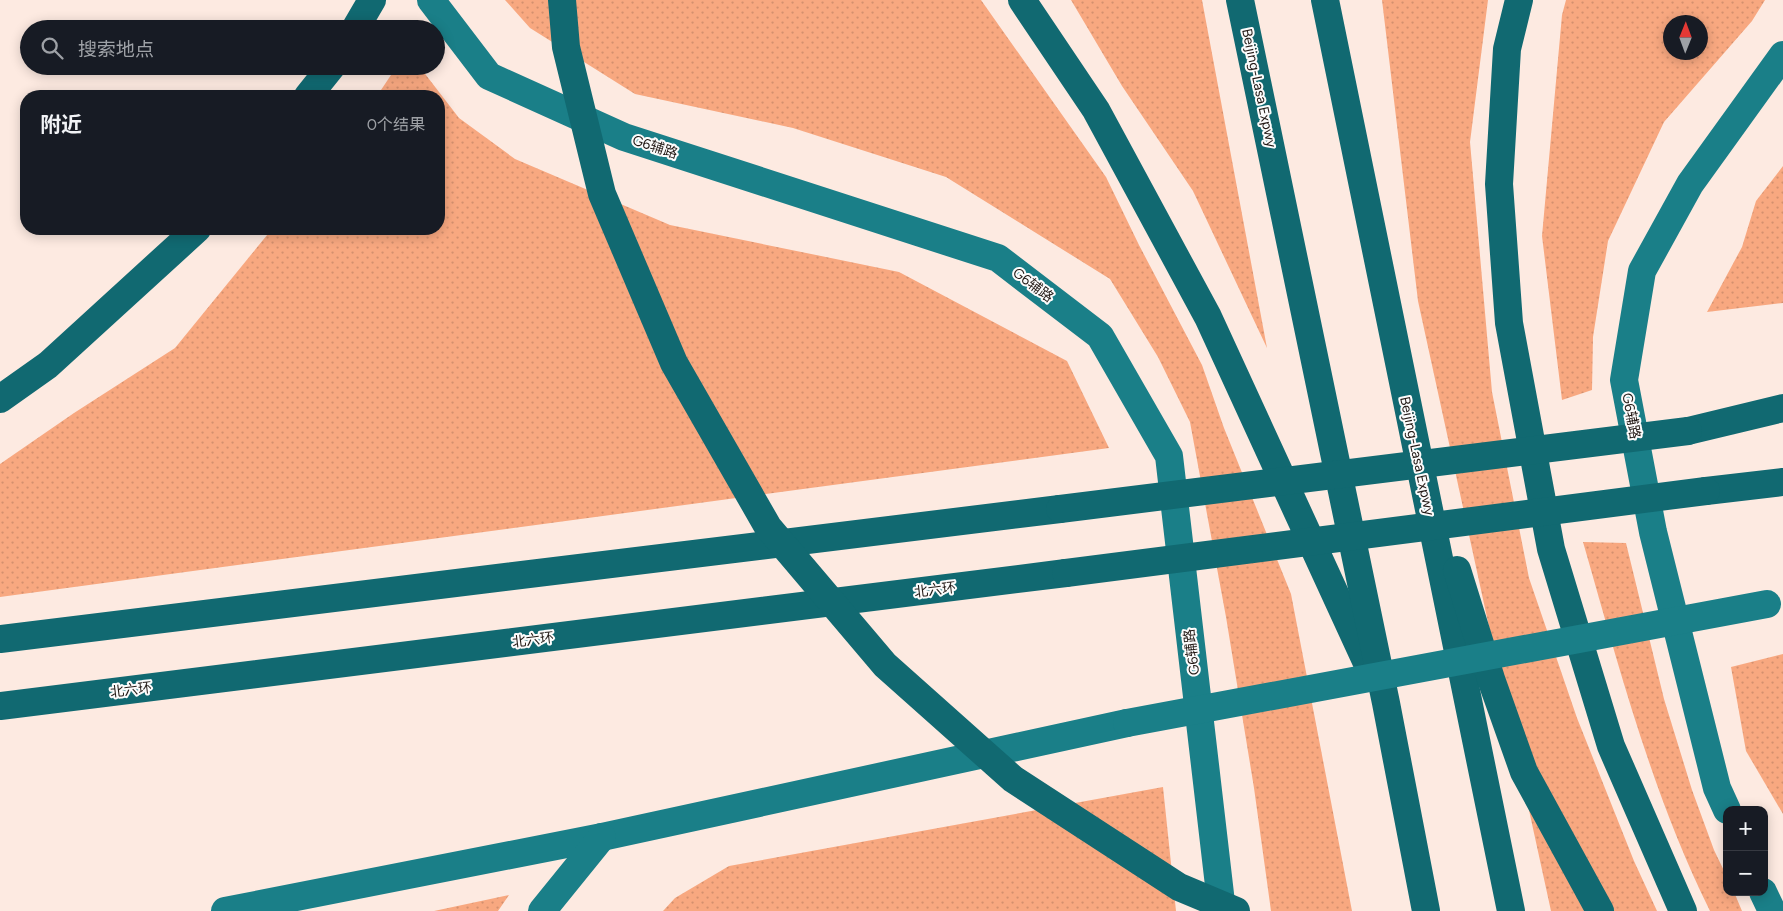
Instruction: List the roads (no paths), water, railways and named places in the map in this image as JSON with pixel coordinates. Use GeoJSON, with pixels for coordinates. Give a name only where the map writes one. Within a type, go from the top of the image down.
{"type":"FeatureCollection","features":[{"type":"Feature","properties":{"kind":"highway"},"geometry":{"type":"LineString","coordinates":[[360,20],[372,0]]}},
{"type":"Feature","properties":{"kind":"highway"},"geometry":{"type":"LineString","coordinates":[[562,0],[566,47],[602,194],[674,363],[768,527],[885,665],[1013,779],[1179,887],[1236,911]]}},
{"type":"Feature","properties":{"kind":"highway"},"geometry":{"type":"LineString","coordinates":[[1022,0],[1096,110],[1208,317],[1386,703]]}},
{"type":"Feature","properties":{"kind":"highway","name":"Beijing-Lasa Expwy"},"geometry":{"type":"LineString","coordinates":[[1240,0],[1386,703],[1426,911]]}},
{"type":"Feature","properties":{"kind":"highway","name":"Beijing-Lasa Expwy"},"geometry":{"type":"LineString","coordinates":[[1325,0],[1511,911]]}},
{"type":"Feature","properties":{"kind":"highway"},"geometry":{"type":"LineString","coordinates":[[1519,0],[1507,49],[1499,184],[1509,323],[1551,549],[1611,746],[1683,911]]}},
{"type":"Feature","properties":{"kind":"highway"},"geometry":{"type":"LineString","coordinates":[[313,90],[325,75]]}},
{"type":"Feature","properties":{"kind":"highway"},"geometry":{"type":"LineString","coordinates":[[0,399],[48,365],[190,235]]}},
{"type":"Feature","properties":{"kind":"highway"},"geometry":{"type":"LineString","coordinates":[[1688,431],[1783,408]]}},
{"type":"Feature","properties":{"kind":"highway"},"geometry":{"type":"LineString","coordinates":[[1408,412],[1490,679],[1524,772],[1600,911]]}},
{"type":"Feature","properties":{"kind":"highway"},"geometry":{"type":"LineString","coordinates":[[0,639],[1783,420]]}},
{"type":"Feature","properties":{"kind":"highway","name":"北六环"},"geometry":{"type":"LineString","coordinates":[[0,706],[1783,482]]}},
{"type":"Feature","properties":{"kind":"main road","name":"G6辅路"},"geometry":{"type":"LineString","coordinates":[[431,0],[489,76],[624,137],[998,258],[1100,336],[1169,456],[1222,911]]}},
{"type":"Feature","properties":{"kind":"main road","name":"G6辅路"},"geometry":{"type":"LineString","coordinates":[[1725,806],[1717,788],[1656,541],[1624,380],[1642,271],[1690,184],[1783,55]]}},
{"type":"Feature","properties":{"kind":"main road"},"geometry":{"type":"LineString","coordinates":[[225,911],[602,837],[1127,723],[1775,602]]}},
{"type":"Feature","properties":{"kind":"main road"},"geometry":{"type":"LineString","coordinates":[[542,911],[602,837]]}},
{"type":"Feature","properties":{"kind":"main road"},"geometry":{"type":"LineString","coordinates":[[1765,896],[1772,911]]}}]}
